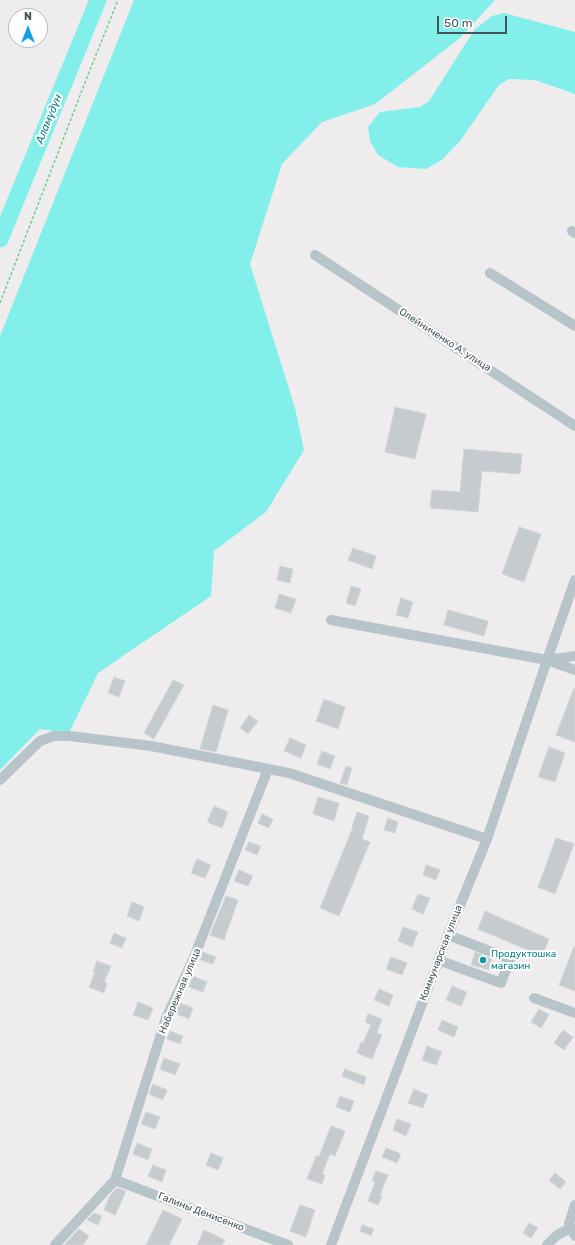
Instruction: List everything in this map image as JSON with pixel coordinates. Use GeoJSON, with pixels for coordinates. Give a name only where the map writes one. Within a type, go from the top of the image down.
{"type":"FeatureCollection","features":[{"type":"Feature","properties":{"kind":"street","name":"Олейниченко А. улица"},"geometry":{"type":"LineString","coordinates":[[315,255],[575,426]]}},
{"type":"Feature","properties":{"kind":"street"},"geometry":{"type":"LineString","coordinates":[[490,273],[575,326]]}},
{"type":"Feature","properties":{"kind":"street","name":"Коммунарская улица"},"geometry":{"type":"LineString","coordinates":[[331,1245],[438,960],[487,839],[575,580]]}},
{"type":"Feature","properties":{"kind":"street"},"geometry":{"type":"LineString","coordinates":[[331,620],[547,660],[575,670]]}},
{"type":"Feature","properties":{"kind":"street"},"geometry":{"type":"LineString","coordinates":[[547,660],[575,656]]}},
{"type":"Feature","properties":{"kind":"street"},"geometry":{"type":"LineString","coordinates":[[0,780],[40,741],[54,736],[70,736],[151,746],[289,772],[487,839]]}},
{"type":"Feature","properties":{"kind":"street","name":"Набережная улица"},"geometry":{"type":"LineString","coordinates":[[55,1245],[115,1180],[166,1018],[195,955],[268,769]]}},
{"type":"Feature","properties":{"kind":"street"},"geometry":{"type":"LineString","coordinates":[[438,960],[501,982],[510,959],[448,935]]}},
{"type":"Feature","properties":{"kind":"street"},"geometry":{"type":"LineString","coordinates":[[534,998],[575,1013]]}},
{"type":"Feature","properties":{"kind":"street","name":"Галины Денисенко"},"geometry":{"type":"LineString","coordinates":[[115,1180],[288,1245]]}},
{"type":"Feature","properties":{"kind":"street"},"geometry":{"type":"LineString","coordinates":[[547,1245],[557,1235],[573,1232],[569,1224],[575,1205]]}},
{"type":"Feature","properties":{"kind":"path"},"geometry":{"type":"LineString","coordinates":[[0,303],[118,0]]}},
{"type":"Feature","properties":{"kind":"water"},"geometry":{"type":"Polygon","coordinates":[[[134,0],[495,0],[460,38],[375,104],[322,122],[282,164],[250,264],[295,408],[304,450],[266,512],[214,551],[211,596],[98,673],[69,733],[40,729],[0,770],[0,336],[134,0]]]}},
{"type":"Feature","properties":{"kind":"water"},"geometry":{"type":"Polygon","coordinates":[[[504,13],[575,32],[575,94],[535,80],[509,79],[499,85],[460,141],[442,160],[426,169],[398,167],[378,155],[370,141],[368,127],[380,112],[420,107],[429,101],[475,29],[492,16],[504,13]]]}},
{"type":"Feature","properties":{"kind":"building"},"geometry":{"type":"Polygon","coordinates":[[[395,407],[426,414],[415,459],[385,452],[395,407]]]}},
{"type":"Feature","properties":{"kind":"building"},"geometry":{"type":"Polygon","coordinates":[[[464,449],[522,454],[520,474],[482,471],[478,512],[430,508],[432,490],[460,492],[464,449]]]}},
{"type":"Feature","properties":{"kind":"building"},"geometry":{"type":"Polygon","coordinates":[[[519,527],[541,534],[524,582],[502,574],[519,527]]]}},
{"type":"Feature","properties":{"kind":"building"},"geometry":{"type":"Polygon","coordinates":[[[353,548],[376,556],[372,569],[348,560],[353,548]]]}},
{"type":"Feature","properties":{"kind":"building"},"geometry":{"type":"Polygon","coordinates":[[[280,566],[293,569],[290,583],[277,580],[280,566]]]}},
{"type":"Feature","properties":{"kind":"building"},"geometry":{"type":"Polygon","coordinates":[[[351,586],[361,589],[355,606],[346,603],[351,586]]]}},
{"type":"Feature","properties":{"kind":"building"},"geometry":{"type":"Polygon","coordinates":[[[279,594],[296,599],[291,613],[275,608],[279,594]]]}},
{"type":"Feature","properties":{"kind":"building"},"geometry":{"type":"Polygon","coordinates":[[[401,598],[413,602],[408,618],[396,615],[401,598]]]}},
{"type":"Feature","properties":{"kind":"building"},"geometry":{"type":"Polygon","coordinates":[[[448,610],[488,621],[484,636],[444,625],[448,610]]]}},
{"type":"Feature","properties":{"kind":"building"},"geometry":{"type":"Polygon","coordinates":[[[114,677],[125,681],[119,697],[108,693],[114,677]]]}},
{"type":"Feature","properties":{"kind":"building"},"geometry":{"type":"Polygon","coordinates":[[[173,680],[184,685],[154,739],[144,733],[173,680]]]}},
{"type":"Feature","properties":{"kind":"building"},"geometry":{"type":"Polygon","coordinates":[[[575,688],[575,742],[556,735],[575,688]]]}},
{"type":"Feature","properties":{"kind":"building"},"geometry":{"type":"Polygon","coordinates":[[[324,699],[345,707],[338,729],[316,721],[324,699]]]}},
{"type":"Feature","properties":{"kind":"building"},"geometry":{"type":"Polygon","coordinates":[[[213,705],[228,710],[216,752],[200,749],[213,705]]]}},
{"type":"Feature","properties":{"kind":"building"},"geometry":{"type":"Polygon","coordinates":[[[249,715],[258,721],[248,734],[240,728],[249,715]]]}},
{"type":"Feature","properties":{"kind":"building"},"geometry":{"type":"Polygon","coordinates":[[[290,738],[306,745],[301,758],[284,751],[290,738]]]}},
{"type":"Feature","properties":{"kind":"building"},"geometry":{"type":"Polygon","coordinates":[[[549,747],[565,753],[555,782],[538,777],[549,747]]]}},
{"type":"Feature","properties":{"kind":"building"},"geometry":{"type":"Polygon","coordinates":[[[322,751],[335,756],[330,769],[317,764],[322,751]]]}},
{"type":"Feature","properties":{"kind":"building"},"geometry":{"type":"Polygon","coordinates":[[[346,766],[352,768],[347,785],[340,783],[346,766]]]}},
{"type":"Feature","properties":{"kind":"building"},"geometry":{"type":"Polygon","coordinates":[[[318,797],[339,803],[334,821],[313,814],[318,797]]]}},
{"type":"Feature","properties":{"kind":"building"},"geometry":{"type":"Polygon","coordinates":[[[214,806],[228,812],[222,828],[207,822],[214,806]]]}},
{"type":"Feature","properties":{"kind":"building"},"geometry":{"type":"Polygon","coordinates":[[[357,812],[369,816],[362,839],[370,842],[339,916],[320,908],[353,827],[357,812]]]}},
{"type":"Feature","properties":{"kind":"building"},"geometry":{"type":"Polygon","coordinates":[[[262,814],[273,819],[269,828],[258,823],[262,814]]]}},
{"type":"Feature","properties":{"kind":"building"},"geometry":{"type":"Polygon","coordinates":[[[388,818],[398,822],[395,833],[384,830],[388,818]]]}},
{"type":"Feature","properties":{"kind":"building"},"geometry":{"type":"Polygon","coordinates":[[[556,838],[574,844],[555,894],[538,887],[556,838]]]}},
{"type":"Feature","properties":{"kind":"building"},"geometry":{"type":"Polygon","coordinates":[[[249,842],[261,846],[257,855],[245,850],[249,842]]]}},
{"type":"Feature","properties":{"kind":"building"},"geometry":{"type":"Polygon","coordinates":[[[197,859],[211,865],[205,878],[191,873],[197,859]]]}},
{"type":"Feature","properties":{"kind":"building"},"geometry":{"type":"Polygon","coordinates":[[[426,865],[440,870],[436,880],[423,875],[426,865]]]}},
{"type":"Feature","properties":{"kind":"building"},"geometry":{"type":"Polygon","coordinates":[[[239,870],[253,876],[248,886],[234,881],[239,870]]]}},
{"type":"Feature","properties":{"kind":"building"},"geometry":{"type":"Polygon","coordinates":[[[418,894],[430,898],[423,914],[412,909],[418,894]]]}},
{"type":"Feature","properties":{"kind":"building"},"geometry":{"type":"Polygon","coordinates":[[[226,896],[238,900],[224,940],[210,935],[226,896]]]}},
{"type":"Feature","properties":{"kind":"building"},"geometry":{"type":"Polygon","coordinates":[[[132,902],[144,907],[139,921],[127,916],[132,902]]]}},
{"type":"Feature","properties":{"kind":"building"},"geometry":{"type":"Polygon","coordinates":[[[485,911],[549,939],[542,956],[478,929],[485,911]]]}},
{"type":"Feature","properties":{"kind":"building"},"geometry":{"type":"Polygon","coordinates":[[[403,927],[418,932],[412,947],[398,941],[403,927]]]}},
{"type":"Feature","properties":{"kind":"building"},"geometry":{"type":"Polygon","coordinates":[[[114,933],[126,938],[122,948],[110,943],[114,933]]]}},
{"type":"Feature","properties":{"kind":"building"},"geometry":{"type":"Polygon","coordinates":[[[575,947],[575,991],[559,985],[575,947]]]}},
{"type":"Feature","properties":{"kind":"building"},"geometry":{"type":"Polygon","coordinates":[[[203,952],[216,957],[213,964],[200,960],[203,952]]]}},
{"type":"Feature","properties":{"kind":"building","name":"Продуктошка магазин"},"geometry":{"type":"Polygon","coordinates":[[[475,952],[492,959],[489,970],[471,965],[475,952]]]}},
{"type":"Feature","properties":{"kind":"building"},"geometry":{"type":"Polygon","coordinates":[[[391,957],[407,963],[402,975],[386,969],[391,957]]]}},
{"type":"Feature","properties":{"kind":"building"},"geometry":{"type":"Polygon","coordinates":[[[97,961],[111,966],[104,982],[107,983],[104,993],[89,987],[95,972],[93,972],[97,961]]]}},
{"type":"Feature","properties":{"kind":"building"},"geometry":{"type":"Polygon","coordinates":[[[193,976],[207,982],[203,992],[189,987],[193,976]]]}},
{"type":"Feature","properties":{"kind":"building"},"geometry":{"type":"Polygon","coordinates":[[[452,986],[467,992],[461,1006],[446,1000],[452,986]]]}},
{"type":"Feature","properties":{"kind":"building"},"geometry":{"type":"Polygon","coordinates":[[[379,989],[393,995],[389,1006],[374,1000],[379,989]]]}},
{"type":"Feature","properties":{"kind":"building"},"geometry":{"type":"Polygon","coordinates":[[[138,1002],[153,1008],[148,1020],[133,1015],[138,1002]]]}},
{"type":"Feature","properties":{"kind":"building"},"geometry":{"type":"Polygon","coordinates":[[[180,1003],[193,1008],[189,1019],[175,1013],[180,1003]]]}},
{"type":"Feature","properties":{"kind":"building"},"geometry":{"type":"Polygon","coordinates":[[[539,1009],[549,1015],[541,1028],[531,1022],[539,1009]]]}},
{"type":"Feature","properties":{"kind":"building"},"geometry":{"type":"Polygon","coordinates":[[[368,1014],[382,1019],[377,1033],[382,1035],[372,1059],[357,1053],[361,1042],[363,1043],[371,1025],[365,1022],[368,1014]]]}},
{"type":"Feature","properties":{"kind":"building"},"geometry":{"type":"Polygon","coordinates":[[[442,1020],[458,1027],[454,1037],[438,1030],[442,1020]]]}},
{"type":"Feature","properties":{"kind":"building"},"geometry":{"type":"Polygon","coordinates":[[[563,1030],[573,1037],[564,1050],[554,1043],[563,1030]]]}},
{"type":"Feature","properties":{"kind":"building"},"geometry":{"type":"Polygon","coordinates":[[[170,1031],[183,1036],[180,1044],[167,1039],[170,1031]]]}},
{"type":"Feature","properties":{"kind":"building"},"geometry":{"type":"Polygon","coordinates":[[[427,1046],[442,1052],[436,1065],[422,1060],[427,1046]]]}},
{"type":"Feature","properties":{"kind":"building"},"geometry":{"type":"Polygon","coordinates":[[[164,1058],[180,1064],[175,1075],[160,1069],[164,1058]]]}},
{"type":"Feature","properties":{"kind":"building"},"geometry":{"type":"Polygon","coordinates":[[[345,1069],[366,1077],[364,1085],[342,1076],[345,1069]]]}},
{"type":"Feature","properties":{"kind":"building"},"geometry":{"type":"Polygon","coordinates":[[[153,1084],[167,1090],[163,1100],[149,1094],[153,1084]]]}},
{"type":"Feature","properties":{"kind":"building"},"geometry":{"type":"Polygon","coordinates":[[[414,1089],[428,1095],[423,1108],[408,1103],[414,1089]]]}},
{"type":"Feature","properties":{"kind":"building"},"geometry":{"type":"Polygon","coordinates":[[[340,1096],[354,1101],[350,1112],[336,1107],[340,1096]]]}},
{"type":"Feature","properties":{"kind":"building"},"geometry":{"type":"Polygon","coordinates":[[[146,1112],[160,1117],[155,1129],[141,1124],[146,1112]]]}},
{"type":"Feature","properties":{"kind":"building"},"geometry":{"type":"Polygon","coordinates":[[[397,1119],[411,1124],[406,1136],[393,1130],[397,1119]]]}},
{"type":"Feature","properties":{"kind":"building"},"geometry":{"type":"Polygon","coordinates":[[[331,1126],[345,1131],[335,1156],[330,1154],[322,1174],[325,1175],[322,1184],[307,1179],[316,1156],[319,1157],[331,1126]]]}},
{"type":"Feature","properties":{"kind":"building"},"geometry":{"type":"Polygon","coordinates":[[[137,1143],[152,1149],[148,1160],[133,1154],[137,1143]]]}},
{"type":"Feature","properties":{"kind":"building"},"geometry":{"type":"Polygon","coordinates":[[[386,1148],[401,1154],[397,1163],[382,1157],[386,1148]]]}},
{"type":"Feature","properties":{"kind":"building"},"geometry":{"type":"Polygon","coordinates":[[[211,1153],[223,1158],[218,1170],[206,1165],[211,1153]]]}},
{"type":"Feature","properties":{"kind":"building"},"geometry":{"type":"Polygon","coordinates":[[[153,1165],[166,1170],[162,1182],[148,1176],[153,1165]]]}},
{"type":"Feature","properties":{"kind":"building"},"geometry":{"type":"Polygon","coordinates":[[[376,1171],[388,1175],[380,1195],[382,1196],[378,1205],[368,1201],[375,1182],[372,1180],[376,1171]]]}},
{"type":"Feature","properties":{"kind":"building"},"geometry":{"type":"Polygon","coordinates":[[[555,1173],[566,1182],[560,1189],[549,1180],[555,1173]]]}},
{"type":"Feature","properties":{"kind":"building"},"geometry":{"type":"Polygon","coordinates":[[[117,1188],[126,1191],[115,1215],[104,1210],[108,1198],[117,1188]]]}},
{"type":"Feature","properties":{"kind":"building"},"geometry":{"type":"Polygon","coordinates":[[[300,1205],[315,1210],[306,1237],[290,1231],[300,1205]]]}},
{"type":"Feature","properties":{"kind":"building"},"geometry":{"type":"Polygon","coordinates":[[[163,1210],[182,1219],[169,1245],[146,1245],[163,1210]]]}},
{"type":"Feature","properties":{"kind":"building"},"geometry":{"type":"Polygon","coordinates":[[[94,1213],[102,1216],[98,1225],[87,1220],[94,1213]]]}},
{"type":"Feature","properties":{"kind":"building"},"geometry":{"type":"Polygon","coordinates":[[[529,1223],[538,1228],[531,1238],[523,1233],[529,1223]]]}},
{"type":"Feature","properties":{"kind":"building"},"geometry":{"type":"Polygon","coordinates":[[[362,1225],[374,1229],[371,1236],[360,1231],[362,1225]]]}},
{"type":"Feature","properties":{"kind":"building"},"geometry":{"type":"Polygon","coordinates":[[[79,1229],[89,1236],[83,1245],[64,1245],[79,1229]]]}},
{"type":"Feature","properties":{"kind":"building"},"geometry":{"type":"Polygon","coordinates":[[[204,1230],[225,1240],[222,1245],[197,1245],[204,1230]]]}},
{"type":"Feature","properties":{"kind":"waterway","name":"Аламүдүн"},"geometry":{"type":"LineString","coordinates":[[0,239],[98,0]]}},
{"type":"Feature","properties":{"kind":"place","name":"Продуктошка магазин"},"geometry":{"type":"Point","coordinates":[483,960]}}]}
